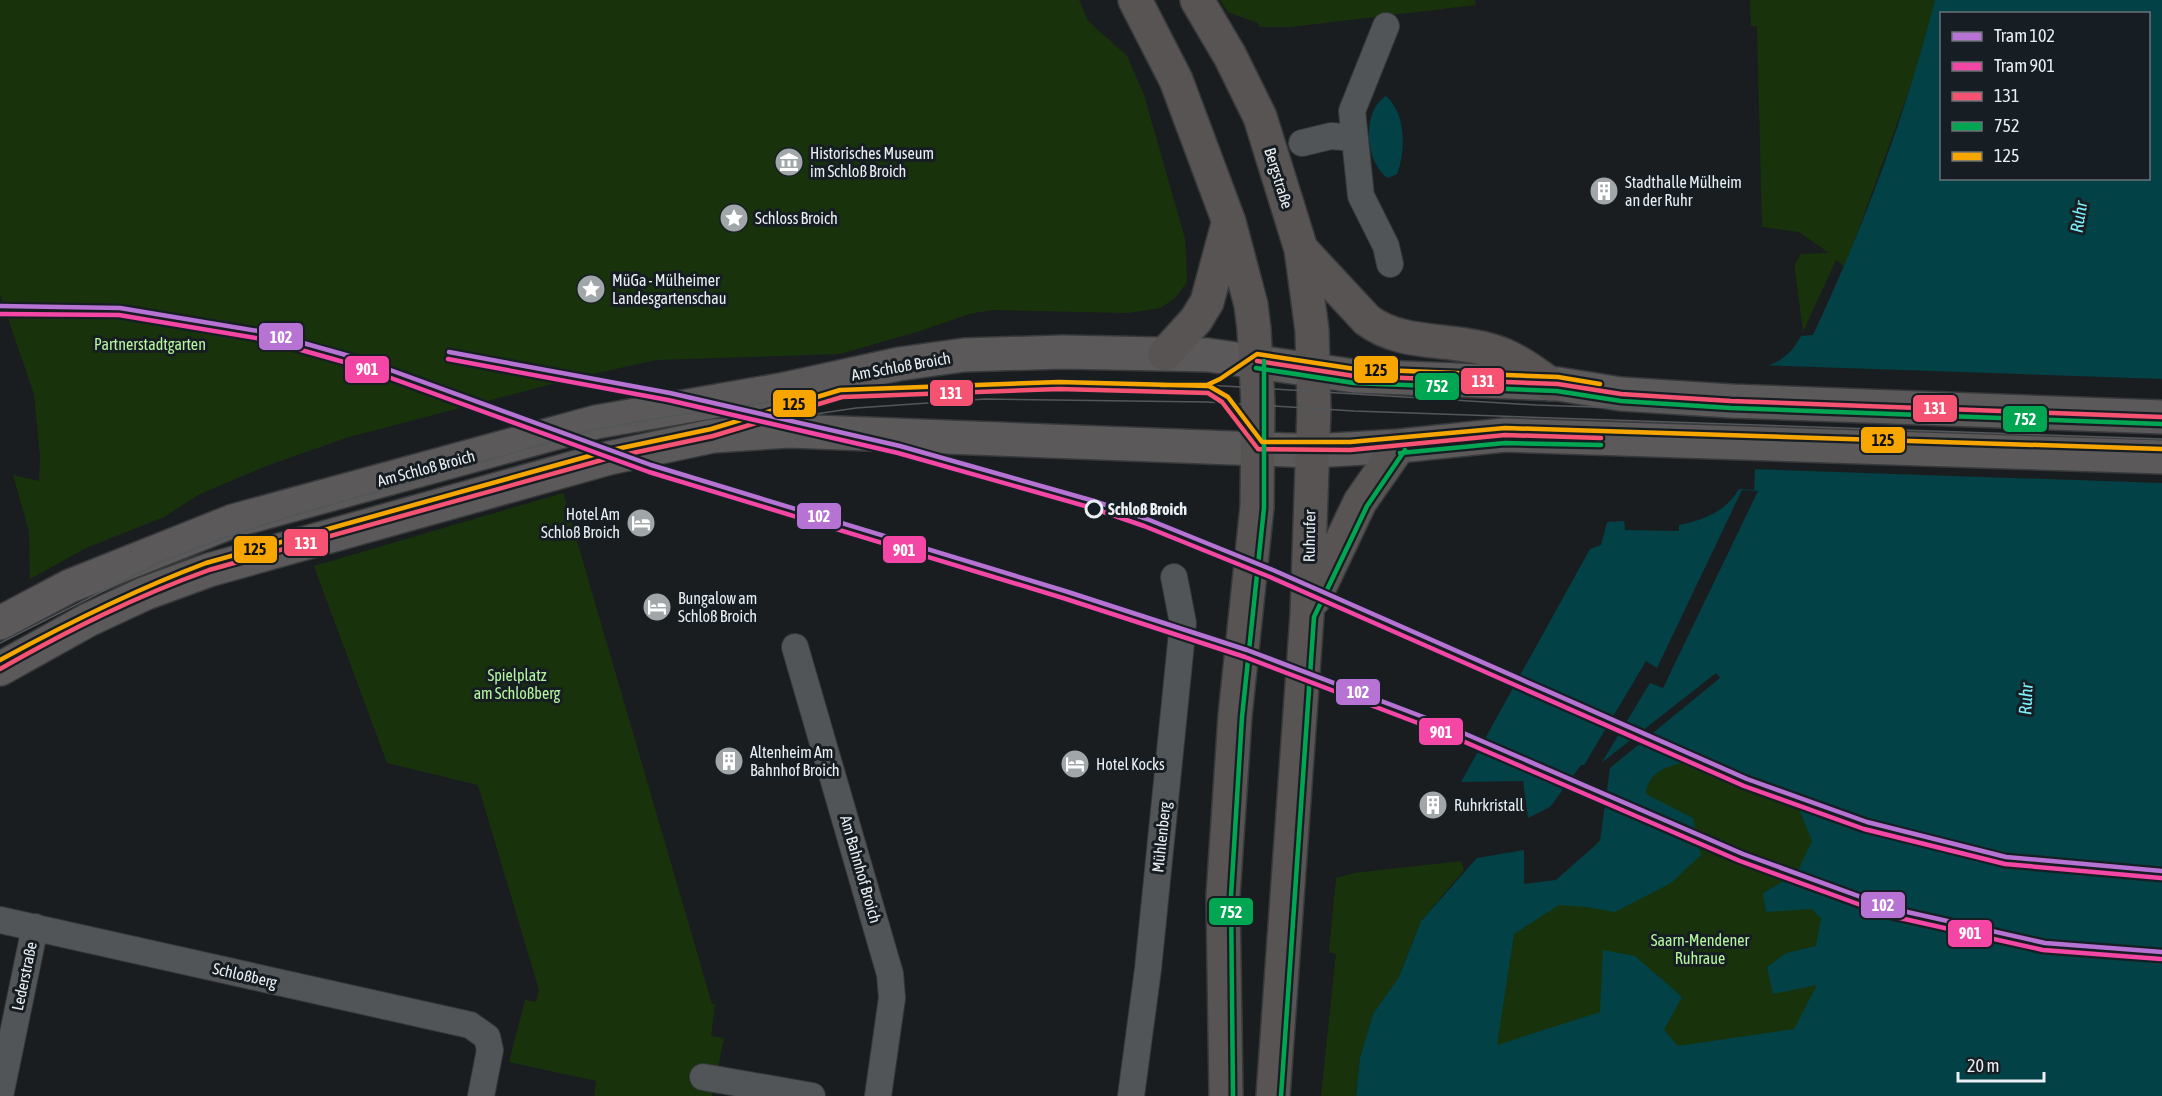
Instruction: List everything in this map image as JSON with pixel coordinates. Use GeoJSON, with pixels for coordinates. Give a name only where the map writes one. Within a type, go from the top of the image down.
{"type":"FeatureCollection","features":[{"type":"Feature","properties":{"kind":"main road"},"geometry":{"type":"LineString","coordinates":[[1134,0],[1176,80],[1229,222],[1251,305],[1257,361],[1257,507],[1235,716],[1223,896],[1226,1096]]}},
{"type":"Feature","properties":{"kind":"main road","name":"Bergstraße"},"geometry":{"type":"LineString","coordinates":[[1197,0],[1230,56],[1260,117],[1301,249],[1312,330],[1313,371]]}},
{"type":"Feature","properties":{"kind":"main road"},"geometry":{"type":"LineString","coordinates":[[1166,354],[1196,320],[1207,302],[1229,222]]}},
{"type":"Feature","properties":{"kind":"main road"},"geometry":{"type":"LineString","coordinates":[[1301,249],[1367,320],[1379,329],[1417,339],[1488,349],[1523,364],[1554,384]]}},
{"type":"Feature","properties":{"kind":"main road","name":"Am Schloß Broich"},"geometry":{"type":"LineString","coordinates":[[0,623],[70,586],[232,521],[596,422],[780,390],[899,364],[964,355],[1063,352],[1166,354],[1257,361],[1354,376],[1554,384],[1621,394],[1731,401],[2162,417]]}},
{"type":"Feature","properties":{"kind":"main road","name":"Ruhrufer"},"geometry":{"type":"LineString","coordinates":[[1273,1096],[1307,615],[1313,371]]}},
{"type":"Feature","properties":{"kind":"main road"},"geometry":{"type":"LineString","coordinates":[[0,669],[88,620],[146,593],[209,570],[609,458],[713,436],[789,431],[1312,451],[1399,447],[1505,435],[2162,457]]}},
{"type":"Feature","properties":{"kind":"main road"},"geometry":{"type":"LineString","coordinates":[[1307,615],[1360,502],[1399,447]]}},
{"type":"Feature","properties":{"kind":"street"},"geometry":{"type":"LineString","coordinates":[[1386,26],[1352,111],[1361,196],[1386,246],[1390,264]]}},
{"type":"Feature","properties":{"kind":"street"},"geometry":{"type":"LineString","coordinates":[[1302,143],[1331,136],[1355,138]]}},
{"type":"Feature","properties":{"kind":"street","name":"Mühlenberg"},"geometry":{"type":"LineString","coordinates":[[1131,1096],[1148,969],[1183,623],[1174,578]]}},
{"type":"Feature","properties":{"kind":"street","name":"Am Bahnhof Broich"},"geometry":{"type":"LineString","coordinates":[[795,647],[890,974],[892,998],[878,1096]]}},
{"type":"Feature","properties":{"kind":"street","name":"Schloßberg"},"geometry":{"type":"LineString","coordinates":[[0,920],[470,1025],[487,1037],[490,1050],[481,1096]]}},
{"type":"Feature","properties":{"kind":"street","name":"Lederstraße"},"geometry":{"type":"LineString","coordinates":[[0,1096],[35,927]]}},
{"type":"Feature","properties":{"kind":"street"},"geometry":{"type":"LineString","coordinates":[[703,1077],[812,1096]]}},
{"type":"Feature","properties":{"kind":"green space","name":"MüGa - Mülheimer Landesgartenschau"},"geometry":{"type":"Polygon","coordinates":[[[0,0],[1079,0],[1088,21],[1127,56],[1144,95],[1185,239],[1187,282],[1175,298],[1160,308],[1128,313],[992,310],[969,314],[840,354],[656,360],[575,378],[349,437],[266,466],[198,495],[164,517],[86,548],[30,579],[29,531],[13,475],[39,481],[40,456],[34,394],[0,295],[0,0]]]}},
{"type":"Feature","properties":{"kind":"green space"},"geometry":{"type":"Polygon","coordinates":[[[1220,0],[1475,0],[1476,5],[1290,27],[1260,27],[1258,23],[1228,12],[1220,0]]]}},
{"type":"Feature","properties":{"kind":"green space"},"geometry":{"type":"Polygon","coordinates":[[[1750,0],[1935,0],[1920,60],[1845,267],[1836,260],[1803,332],[1795,264],[1801,254],[1829,253],[1799,232],[1762,227],[1757,26],[1751,26],[1750,0]]]}},
{"type":"Feature","properties":{"kind":"green space","name":"Spielplatz am Schloßberg"},"geometry":{"type":"Polygon","coordinates":[[[563,493],[712,1004],[715,1004],[711,1036],[724,1038],[712,1096],[594,1096],[596,1081],[509,1062],[525,1000],[536,1002],[539,990],[478,785],[387,763],[314,566],[563,493]]]}},
{"type":"Feature","properties":{"kind":"green space","name":"Saarn-Mendener Ruhraue"},"geometry":{"type":"Polygon","coordinates":[[[1800,669],[1840,1096],[1424,1096],[1524,884],[1556,880],[1587,856],[1612,824],[1613,765],[1737,670],[1800,669]]]}},
{"type":"Feature","properties":{"kind":"green space"},"geometry":{"type":"Polygon","coordinates":[[[1461,861],[1464,870],[1421,921],[1399,977],[1373,1014],[1360,1058],[1356,1096],[1321,1096],[1336,954],[1329,952],[1336,878],[1354,873],[1461,861]]]}},
{"type":"Feature","properties":{"kind":"water","name":"Ruhr"},"geometry":{"type":"Polygon","coordinates":[[[1935,0],[2162,0],[2162,1096],[1356,1096],[1360,1058],[1373,1014],[1399,977],[1421,921],[1477,858],[1524,850],[1524,884],[1556,880],[1600,841],[1610,768],[1720,678],[1716,673],[1600,764],[1581,765],[1550,807],[1528,818],[1523,781],[1461,782],[1590,549],[1601,545],[1607,522],[1624,521],[1625,530],[1679,531],[1679,525],[1713,514],[1727,504],[1739,489],[1754,490],[1759,367],[1779,361],[1793,348],[1801,336],[1813,335],[1866,212],[1911,86],[1935,0]],[[1682,763],[1653,776],[1646,794],[1693,818],[1701,855],[1671,883],[1615,912],[1559,905],[1514,934],[1497,1045],[1600,1012],[1603,950],[1635,956],[1682,997],[1664,1030],[1678,1046],[1794,1029],[1817,985],[1773,994],[1767,967],[1786,953],[1816,946],[1821,918],[1811,909],[1766,912],[1763,893],[1796,874],[1812,841],[1796,802],[1682,763]]]}},
{"type":"Feature","properties":{"kind":"water"},"geometry":{"type":"Polygon","coordinates":[[[1386,96],[1393,103],[1401,122],[1403,144],[1397,174],[1388,178],[1374,161],[1369,137],[1373,113],[1378,103],[1386,96]]]}},
{"type":"Feature","properties":{"kind":"pier"},"geometry":{"type":"Polygon","coordinates":[[[1757,365],[2162,379],[2162,483],[1752,469],[1757,365]]]}},
{"type":"Feature","properties":{"kind":"pier"},"geometry":{"type":"Polygon","coordinates":[[[1742,490],[1758,491],[1663,688],[1650,683],[1599,767],[1583,767],[1646,661],[1657,668],[1742,490]]]}},
{"type":"Feature","properties":{"kind":"tram line","name":"102"},"geometry":{"type":"LineString","coordinates":[[0,306],[120,308],[264,332],[360,359],[651,465],[1065,591],[1247,650],[1447,726],[1743,854],[1894,909],[2045,943],[2162,952]]}},
{"type":"Feature","properties":{"kind":"tram line","name":"901"},"geometry":{"type":"LineString","coordinates":[[0,314],[119,315],[262,339],[358,366],[649,472],[1063,598],[1245,657],[1444,733],[1740,861],[1891,916],[2043,950],[2161,959]]}},
{"type":"Feature","properties":{"kind":"tram line","name":"102"},"geometry":{"type":"LineString","coordinates":[[449,352],[670,393],[900,446],[1094,501],[1147,519],[1273,570],[1747,779],[1867,822],[2006,857],[2162,871]]}},
{"type":"Feature","properties":{"kind":"tram line","name":"901"},"geometry":{"type":"LineString","coordinates":[[448,359],[668,400],[898,453],[1092,508],[1144,526],[1270,577],[1744,786],[1864,829],[2005,864],[2161,878]]}},
{"type":"Feature","properties":{"kind":"tram line"},"geometry":{"type":"LineString","coordinates":[[0,643],[163,561],[288,517],[593,430],[671,416],[854,390],[975,382],[1088,382],[1224,386],[1536,405],[2162,427]]}},
{"type":"Feature","properties":{"kind":"tram line"},"geometry":{"type":"LineString","coordinates":[[0,658],[122,594],[230,556],[603,451],[675,435],[856,408],[985,399],[1207,402],[1354,411],[2162,439]]}},
{"type":"Feature","properties":{"kind":"transit line","name":"125"},"geometry":{"type":"LineString","coordinates":[[1161,385],[1207,385],[1257,354],[1355,369],[1558,377],[1600,384]]}},
{"type":"Feature","properties":{"kind":"transit line","name":"131"},"geometry":{"type":"LineString","coordinates":[[1257,361],[1354,376],[1558,384],[1621,394],[1731,401],[2162,417]]}},
{"type":"Feature","properties":{"kind":"transit line","name":"752"},"geometry":{"type":"LineString","coordinates":[[1233,1096],[1231,896],[1242,717],[1264,508],[1264,361]]}},
{"type":"Feature","properties":{"kind":"transit line","name":"752"},"geometry":{"type":"LineString","coordinates":[[1256,368],[1354,383],[1557,391],[1621,401],[1731,408],[2162,424]]}},
{"type":"Feature","properties":{"kind":"transit line","name":"125"},"geometry":{"type":"LineString","coordinates":[[0,660],[102,608],[206,563],[607,451],[711,429],[840,390],[1059,382],[1209,386],[1228,397],[1262,442],[1350,442],[1505,428],[2162,449]]}},
{"type":"Feature","properties":{"kind":"transit line","name":"131"},"geometry":{"type":"LineString","coordinates":[[0,669],[102,615],[154,591],[209,570],[609,458],[713,436],[842,397],[1059,389],[1208,393],[1222,402],[1258,449]]}},
{"type":"Feature","properties":{"kind":"transit line","name":"131"},"geometry":{"type":"LineString","coordinates":[[1258,449],[1350,450],[1505,435],[1601,438]]}},
{"type":"Feature","properties":{"kind":"transit line","name":"752"},"geometry":{"type":"LineString","coordinates":[[1400,453],[1505,443],[1601,445]]}},
{"type":"Feature","properties":{"kind":"transit line","name":"752"},"geometry":{"type":"LineString","coordinates":[[1281,1096],[1314,617],[1367,506],[1405,450]]}},
{"type":"Feature","properties":{"kind":"place","name":"Historisches Museum im Schloß Broich"},"geometry":{"type":"Point","coordinates":[789,162]}},
{"type":"Feature","properties":{"kind":"place","name":"Stadthalle Mülheim an der Ruhr"},"geometry":{"type":"Point","coordinates":[1604,191]}},
{"type":"Feature","properties":{"kind":"place","name":"Schloss Broich"},"geometry":{"type":"Point","coordinates":[734,218]}},
{"type":"Feature","properties":{"kind":"place","name":"MüGa - Mülheimer Landesgartenschau"},"geometry":{"type":"Point","coordinates":[591,289]}},
{"type":"Feature","properties":{"kind":"place","name":"Schloß Broich"},"geometry":{"type":"Point","coordinates":[1094,509]}},
{"type":"Feature","properties":{"kind":"place","name":"Hotel Am Schloß Broich"},"geometry":{"type":"Point","coordinates":[641,523]}},
{"type":"Feature","properties":{"kind":"place","name":"Bungalow am Schloß Broich"},"geometry":{"type":"Point","coordinates":[657,607]}},
{"type":"Feature","properties":{"kind":"place","name":"Altenheim Am Bahnhof Broich"},"geometry":{"type":"Point","coordinates":[729,761]}},
{"type":"Feature","properties":{"kind":"place","name":"Hotel Kocks"},"geometry":{"type":"Point","coordinates":[1075,764]}},
{"type":"Feature","properties":{"kind":"place","name":"Ruhrkristall"},"geometry":{"type":"Point","coordinates":[1433,805]}},
{"type":"Feature","properties":{"kind":"park label","name":"Partnerstadtgarten"},"geometry":{"type":"Point","coordinates":[150,344]}}]}
